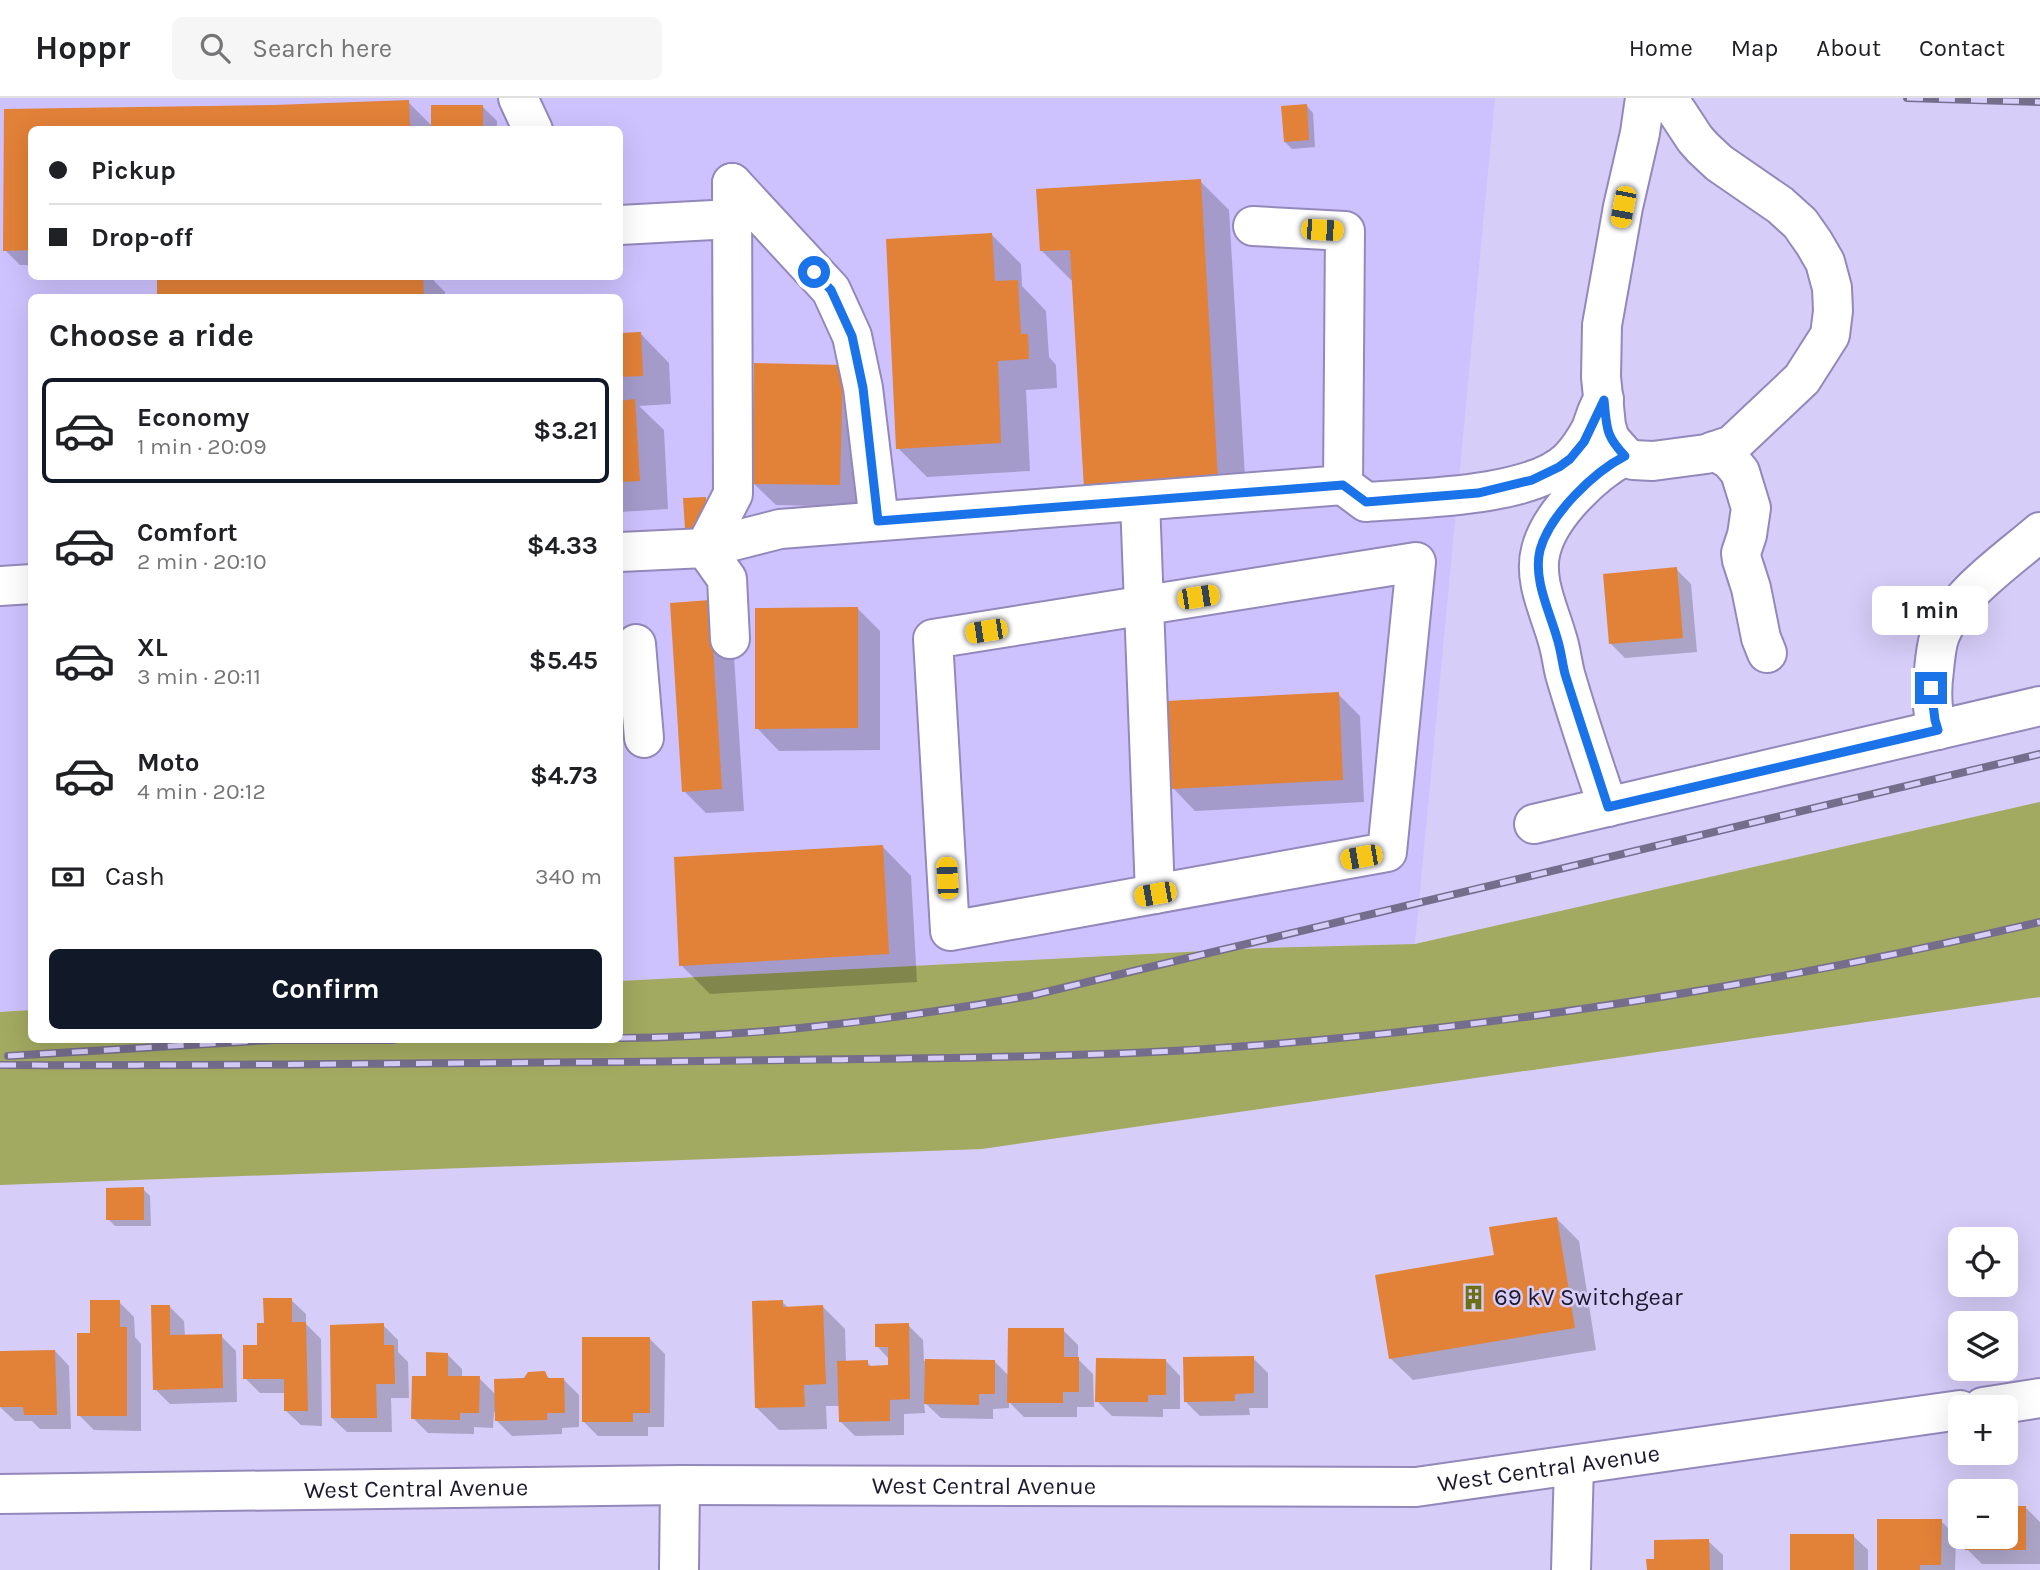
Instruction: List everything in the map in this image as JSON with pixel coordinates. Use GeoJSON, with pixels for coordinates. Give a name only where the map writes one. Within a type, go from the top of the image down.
{"type":"FeatureCollection","features":[{"type":"Feature","properties":{"kind":"street"},"geometry":{"type":"LineString","coordinates":[[518,98],[531,126]]}},
{"type":"Feature","properties":{"kind":"street"},"geometry":{"type":"LineString","coordinates":[[1645,98],[1602,325],[1601,377],[1610,439],[1625,456],[1639,461],[1670,460],[1706,454],[1732,444],[1797,385],[1807,372],[1830,335],[1833,311],[1832,288],[1820,253],[1800,223],[1703,148],[1668,98]]}},
{"type":"Feature","properties":{"kind":"street"},"geometry":{"type":"LineString","coordinates":[[705,548],[733,494],[732,183],[831,290],[852,336],[863,388],[878,521]]}},
{"type":"Feature","properties":{"kind":"street"},"geometry":{"type":"LineString","coordinates":[[623,225],[732,219]]}},
{"type":"Feature","properties":{"kind":"street"},"geometry":{"type":"LineString","coordinates":[[1253,226],[1345,231],[1343,485]]}},
{"type":"Feature","properties":{"kind":"street"},"geometry":{"type":"LineString","coordinates":[[623,552],[705,548],[780,529],[1343,485],[1366,502],[1478,493],[1532,480],[1570,459],[1584,442],[1604,400]]}},
{"type":"Feature","properties":{"kind":"street"},"geometry":{"type":"LineString","coordinates":[[1714,451],[1730,460],[1740,472],[1751,508],[1741,553],[1767,653]]}},
{"type":"Feature","properties":{"kind":"street"},"geometry":{"type":"LineString","coordinates":[[1608,807],[1564,671],[1540,580],[1539,565],[1541,549],[1557,517],[1599,473],[1625,456]]}},
{"type":"Feature","properties":{"kind":"street"},"geometry":{"type":"LineString","coordinates":[[1140,501],[1155,894]]}},
{"type":"Feature","properties":{"kind":"street"},"geometry":{"type":"LineString","coordinates":[[1938,730],[1931,688],[1937,647],[1946,624],[1964,600],[1986,578],[2040,532]]}},
{"type":"Feature","properties":{"kind":"street"},"geometry":{"type":"LineString","coordinates":[[705,548],[727,579],[730,639]]}},
{"type":"Feature","properties":{"kind":"street"},"geometry":{"type":"LineString","coordinates":[[1416,562],[1387,852],[1155,894],[950,931],[933,639],[1416,562]]}},
{"type":"Feature","properties":{"kind":"street"},"geometry":{"type":"LineString","coordinates":[[0,586],[28,584]]}},
{"type":"Feature","properties":{"kind":"street"},"geometry":{"type":"LineString","coordinates":[[636,645],[644,738]]}},
{"type":"Feature","properties":{"kind":"street"},"geometry":{"type":"LineString","coordinates":[[1534,824],[2040,706]]}},
{"type":"Feature","properties":{"kind":"street"},"geometry":{"type":"LineString","coordinates":[[2018,1401],[2040,1398]]}},
{"type":"Feature","properties":{"kind":"street","name":"West Central Avenue"},"geometry":{"type":"LineString","coordinates":[[0,1494],[680,1485],[1416,1487],[1948,1412]]}},
{"type":"Feature","properties":{"kind":"street"},"geometry":{"type":"LineString","coordinates":[[1572,1570],[1573,1465]]}},
{"type":"Feature","properties":{"kind":"street"},"geometry":{"type":"LineString","coordinates":[[679,1570],[680,1485]]}},
{"type":"Feature","properties":{"kind":"shaded area"},"geometry":{"type":"Polygon","coordinates":[[[0,98],[1495,98],[1415,944],[1263,948],[623,981],[623,294],[28,294],[28,1010],[0,1012],[0,98]]]}},
{"type":"Feature","properties":{"kind":"green space"},"geometry":{"type":"Polygon","coordinates":[[[2040,802],[2040,997],[982,1149],[0,1185],[0,1012],[28,1010],[28,1043],[623,1043],[623,981],[1263,948],[1415,944],[2040,802]]]}},
{"type":"Feature","properties":{"kind":"building"},"geometry":{"type":"Polygon","coordinates":[[[409,100],[410,126],[28,126],[28,250],[3,251],[4,109],[409,100]]]}},
{"type":"Feature","properties":{"kind":"building"},"geometry":{"type":"Polygon","coordinates":[[[1307,104],[1309,140],[1284,142],[1281,106],[1307,104]]]}},
{"type":"Feature","properties":{"kind":"building"},"geometry":{"type":"Polygon","coordinates":[[[431,105],[483,105],[483,126],[431,126],[431,105]]]}},
{"type":"Feature","properties":{"kind":"building"},"geometry":{"type":"Polygon","coordinates":[[[1201,179],[1218,481],[1084,489],[1070,250],[1040,251],[1036,189],[1201,179]]]}},
{"type":"Feature","properties":{"kind":"building"},"geometry":{"type":"Polygon","coordinates":[[[992,233],[995,281],[1018,280],[1021,334],[1028,334],[1029,359],[998,361],[1001,443],[896,449],[886,239],[992,233]]]}},
{"type":"Feature","properties":{"kind":"building"},"geometry":{"type":"Polygon","coordinates":[[[157,280],[423,280],[424,294],[157,294],[157,280]]]}},
{"type":"Feature","properties":{"kind":"building"},"geometry":{"type":"Polygon","coordinates":[[[641,332],[643,376],[623,377],[623,333],[641,332]]]}},
{"type":"Feature","properties":{"kind":"building"},"geometry":{"type":"Polygon","coordinates":[[[754,363],[843,365],[840,485],[752,484],[754,363]]]}},
{"type":"Feature","properties":{"kind":"building"},"geometry":{"type":"Polygon","coordinates":[[[635,399],[640,481],[623,482],[623,401],[635,399]]]}},
{"type":"Feature","properties":{"kind":"building"},"geometry":{"type":"Polygon","coordinates":[[[706,497],[707,529],[685,529],[683,498],[706,497]]]}},
{"type":"Feature","properties":{"kind":"building"},"geometry":{"type":"Polygon","coordinates":[[[1677,567],[1683,638],[1609,644],[1603,574],[1677,567]]]}},
{"type":"Feature","properties":{"kind":"building"},"geometry":{"type":"Polygon","coordinates":[[[710,600],[722,789],[682,792],[670,603],[710,600]]]}},
{"type":"Feature","properties":{"kind":"building"},"geometry":{"type":"Polygon","coordinates":[[[858,607],[858,728],[755,729],[755,608],[858,607]]]}},
{"type":"Feature","properties":{"kind":"building"},"geometry":{"type":"Polygon","coordinates":[[[1339,692],[1343,780],[1171,789],[1167,701],[1339,692]]]}},
{"type":"Feature","properties":{"kind":"building"},"geometry":{"type":"Polygon","coordinates":[[[883,845],[889,954],[679,966],[674,857],[883,845]]]}},
{"type":"Feature","properties":{"kind":"building"},"geometry":{"type":"Polygon","coordinates":[[[144,1187],[144,1220],[106,1220],[106,1188],[144,1187]]]}},
{"type":"Feature","properties":{"kind":"building","name":"69 kV Switchgear"},"geometry":{"type":"Polygon","coordinates":[[[1557,1217],[1575,1328],[1389,1359],[1375,1275],[1494,1255],[1489,1227],[1557,1217]]]}},
{"type":"Feature","properties":{"kind":"building"},"geometry":{"type":"Polygon","coordinates":[[[263,1298],[292,1298],[292,1322],[306,1322],[308,1411],[284,1411],[284,1379],[243,1379],[243,1345],[257,1345],[257,1323],[264,1323],[263,1298]]]}},
{"type":"Feature","properties":{"kind":"building"},"geometry":{"type":"Polygon","coordinates":[[[90,1300],[120,1300],[120,1327],[127,1327],[127,1416],[77,1416],[77,1333],[90,1333],[90,1300]]]}},
{"type":"Feature","properties":{"kind":"building"},"geometry":{"type":"Polygon","coordinates":[[[783,1300],[783,1307],[823,1305],[826,1384],[804,1385],[805,1407],[755,1408],[752,1301],[783,1300]]]}},
{"type":"Feature","properties":{"kind":"building"},"geometry":{"type":"Polygon","coordinates":[[[151,1305],[170,1305],[170,1335],[222,1334],[223,1388],[153,1390],[151,1305]]]}},
{"type":"Feature","properties":{"kind":"building"},"geometry":{"type":"Polygon","coordinates":[[[384,1323],[384,1345],[394,1345],[395,1384],[376,1384],[377,1418],[331,1418],[330,1325],[384,1323]]]}},
{"type":"Feature","properties":{"kind":"building"},"geometry":{"type":"Polygon","coordinates":[[[909,1323],[910,1399],[890,1400],[890,1421],[839,1422],[837,1361],[868,1360],[868,1366],[888,1365],[888,1347],[875,1347],[875,1324],[909,1323]]]}},
{"type":"Feature","properties":{"kind":"building"},"geometry":{"type":"Polygon","coordinates":[[[1008,1328],[1064,1328],[1064,1357],[1079,1357],[1079,1392],[1063,1392],[1063,1403],[1007,1403],[1008,1328]]]}},
{"type":"Feature","properties":{"kind":"building"},"geometry":{"type":"Polygon","coordinates":[[[582,1337],[650,1337],[650,1413],[633,1413],[633,1422],[582,1422],[582,1337]]]}},
{"type":"Feature","properties":{"kind":"building"},"geometry":{"type":"Polygon","coordinates":[[[55,1350],[57,1415],[24,1415],[23,1407],[0,1407],[0,1351],[55,1350]]]}},
{"type":"Feature","properties":{"kind":"building"},"geometry":{"type":"Polygon","coordinates":[[[426,1352],[448,1353],[448,1376],[480,1376],[479,1413],[460,1413],[460,1420],[411,1419],[412,1376],[426,1376],[426,1352]]]}},
{"type":"Feature","properties":{"kind":"building"},"geometry":{"type":"Polygon","coordinates":[[[1254,1356],[1254,1393],[1235,1394],[1235,1401],[1184,1402],[1183,1357],[1254,1356]]]}},
{"type":"Feature","properties":{"kind":"building"},"geometry":{"type":"Polygon","coordinates":[[[1096,1358],[1166,1359],[1166,1395],[1148,1395],[1148,1402],[1095,1402],[1096,1358]]]}},
{"type":"Feature","properties":{"kind":"building"},"geometry":{"type":"Polygon","coordinates":[[[925,1359],[995,1360],[995,1394],[979,1394],[979,1405],[924,1404],[925,1359]]]}},
{"type":"Feature","properties":{"kind":"building"},"geometry":{"type":"Polygon","coordinates":[[[545,1371],[548,1378],[564,1378],[565,1413],[547,1413],[547,1420],[495,1421],[494,1379],[524,1378],[528,1372],[545,1371]]]}},
{"type":"Feature","properties":{"kind":"building"},"geometry":{"type":"Polygon","coordinates":[[[2018,1506],[2026,1506],[2026,1550],[1965,1550],[2018,1549],[2018,1506]]]}},
{"type":"Feature","properties":{"kind":"building"},"geometry":{"type":"Polygon","coordinates":[[[1877,1519],[1942,1519],[1941,1565],[1920,1565],[1920,1570],[1877,1570],[1877,1519]]]}},
{"type":"Feature","properties":{"kind":"building"},"geometry":{"type":"Polygon","coordinates":[[[1790,1534],[1854,1534],[1854,1570],[1790,1570],[1790,1534]]]}},
{"type":"Feature","properties":{"kind":"building"},"geometry":{"type":"Polygon","coordinates":[[[1709,1539],[1710,1570],[1647,1570],[1646,1559],[1654,1559],[1654,1540],[1709,1539]]]}},
{"type":"Feature","properties":{"kind":"railway"},"geometry":{"type":"LineString","coordinates":[[1907,98],[2040,102]]}},
{"type":"Feature","properties":{"kind":"railway"},"geometry":{"type":"LineString","coordinates":[[623,1038],[825,1026],[1029,996],[2040,754]]}},
{"type":"Feature","properties":{"kind":"railway"},"geometry":{"type":"LineString","coordinates":[[0,1065],[866,1059],[1210,1049],[1447,1027],[1646,999],[1844,964],[2040,922]]}},
{"type":"Feature","properties":{"kind":"railway"},"geometry":{"type":"LineString","coordinates":[[8,1056],[222,1043]]}},
{"type":"Feature","properties":{"kind":"place","name":"69 kV Switchgear"},"geometry":{"type":"Point","coordinates":[1474,1297]}},
{"type":"Feature","properties":{"kind":"route"},"geometry":{"type":"LineString","coordinates":[[814,272],[831,290],[852,336],[863,388],[878,521],[1343,485],[1366,502],[1478,493],[1532,480],[1564,464],[1584,442],[1604,400],[1610,439],[1625,456],[1599,473],[1557,517],[1541,549],[1539,565],[1540,580],[1564,671],[1608,807],[1938,730],[1931,688]]}}]}
